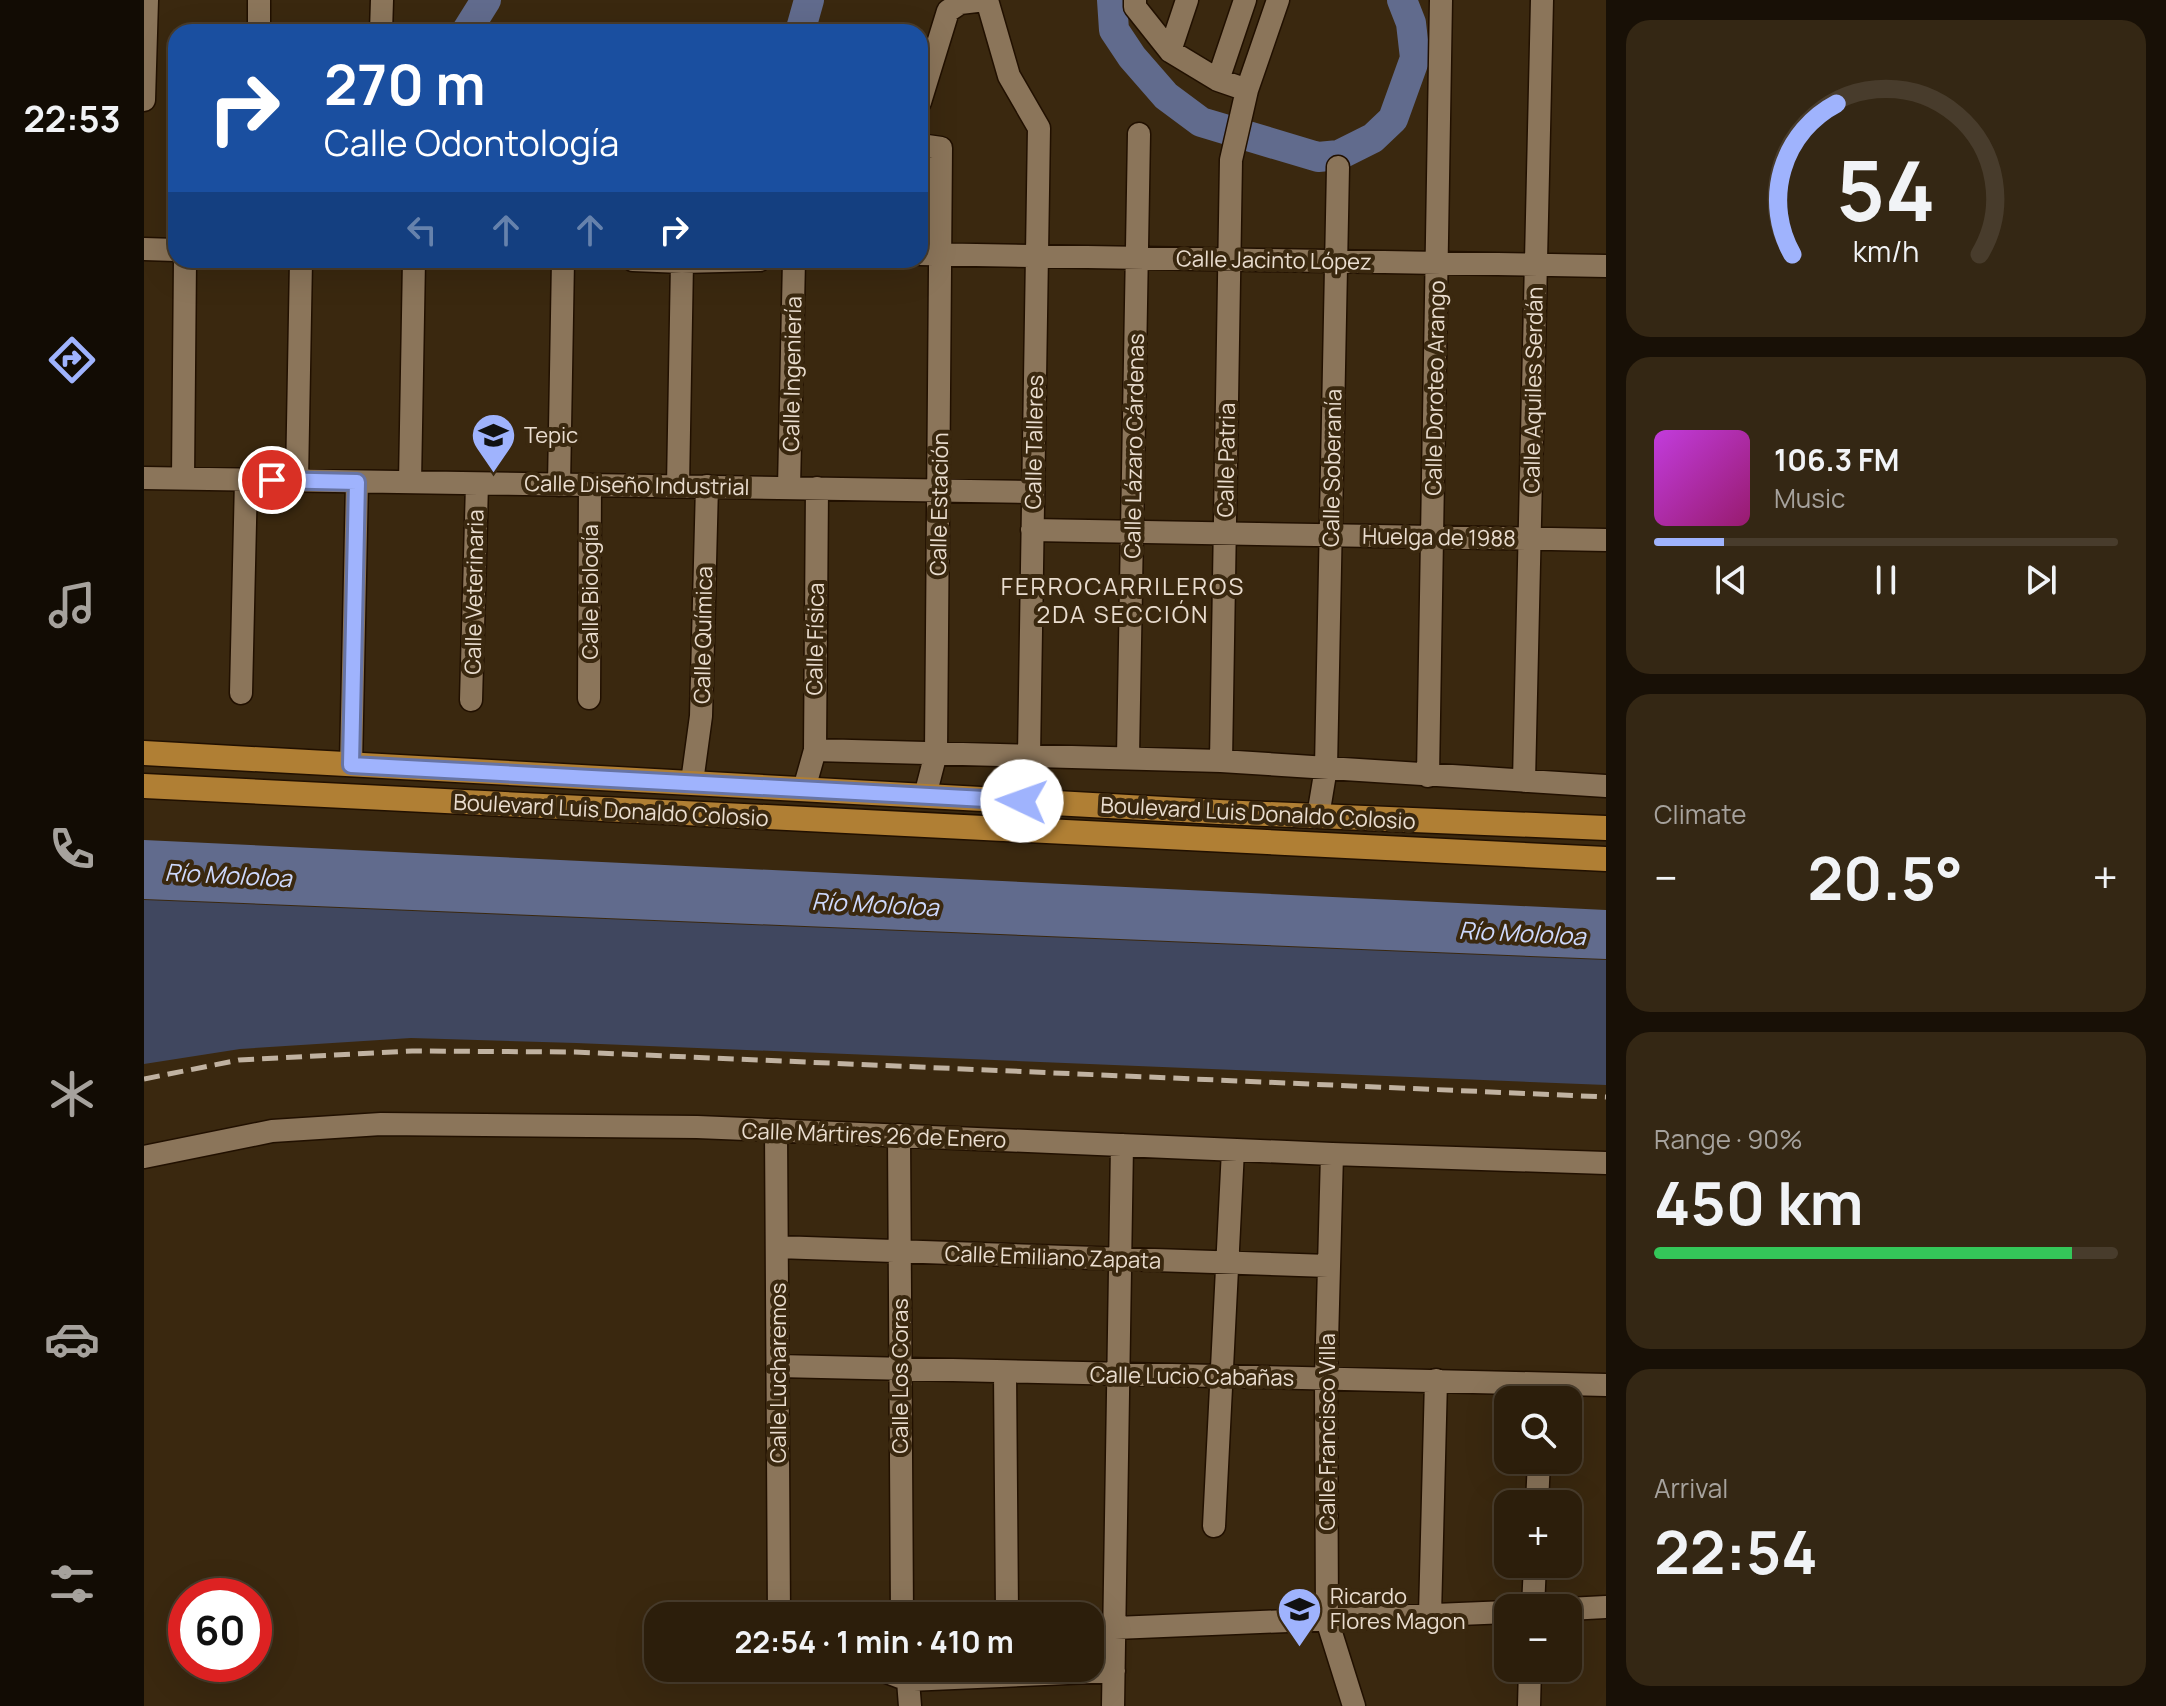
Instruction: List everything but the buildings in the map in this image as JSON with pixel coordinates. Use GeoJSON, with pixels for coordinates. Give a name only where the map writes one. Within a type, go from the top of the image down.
{"type":"FeatureCollection","features":[{"type":"Feature","properties":{"kind":"main road","name":"Boulevard Luis Donaldo Colosio"},"geometry":{"type":"LineString","coordinates":[[144,753],[1174,809],[1606,828]]}},
{"type":"Feature","properties":{"kind":"main road","name":"Boulevard Luis Donaldo Colosio"},"geometry":{"type":"LineString","coordinates":[[144,786],[1606,859]]}},
{"type":"Feature","properties":{"kind":"main road"},"geometry":{"type":"LineString","coordinates":[[1172,839],[1174,809]]}},
{"type":"Feature","properties":{"kind":"street"},"geometry":{"type":"LineString","coordinates":[[144,100],[147,0]]}},
{"type":"Feature","properties":{"kind":"street"},"geometry":{"type":"LineString","coordinates":[[259,0],[259,24]]}},
{"type":"Feature","properties":{"kind":"street"},"geometry":{"type":"LineString","coordinates":[[381,24],[382,0]]}},
{"type":"Feature","properties":{"kind":"street"},"geometry":{"type":"LineString","coordinates":[[928,76],[948,11],[960,3],[978,0]]}},
{"type":"Feature","properties":{"kind":"street","name":"Calle Talleres"},"geometry":{"type":"LineString","coordinates":[[978,0],[1009,76],[1039,128],[1029,756],[1022,801]]}},
{"type":"Feature","properties":{"kind":"street"},"geometry":{"type":"LineString","coordinates":[[1135,0],[1135,7],[1170,51],[1245,95]]}},
{"type":"Feature","properties":{"kind":"street"},"geometry":{"type":"LineString","coordinates":[[1170,51],[1187,0]]}},
{"type":"Feature","properties":{"kind":"street"},"geometry":{"type":"LineString","coordinates":[[1218,80],[1245,0]]}},
{"type":"Feature","properties":{"kind":"street","name":"Calle Patria"},"geometry":{"type":"LineString","coordinates":[[1221,761],[1231,160],[1245,95],[1278,0]]}},
{"type":"Feature","properties":{"kind":"street","name":"Calle Doroteo Arango"},"geometry":{"type":"LineString","coordinates":[[1428,776],[1441,0]]}},
{"type":"Feature","properties":{"kind":"street","name":"Calle Aquiles Serdán"},"geometry":{"type":"LineString","coordinates":[[1524,781],[1542,0]]}},
{"type":"Feature","properties":{"kind":"street","name":"Calle Lázaro Cárdenas"},"geometry":{"type":"LineString","coordinates":[[1128,757],[1139,134]]}},
{"type":"Feature","properties":{"kind":"street","name":"Calle Estación"},"geometry":{"type":"LineString","coordinates":[[925,796],[936,753],[939,490],[931,254],[941,148],[928,146]]}},
{"type":"Feature","properties":{"kind":"street","name":"Calle Soberanía"},"geometry":{"type":"LineString","coordinates":[[1318,816],[1326,768],[1338,167]]}},
{"type":"Feature","properties":{"kind":"street"},"geometry":{"type":"LineString","coordinates":[[144,249],[168,250]]}},
{"type":"Feature","properties":{"kind":"street","name":"Calle Jacinto López"},"geometry":{"type":"LineString","coordinates":[[931,254],[1606,266]]}},
{"type":"Feature","properties":{"kind":"street"},"geometry":{"type":"LineString","coordinates":[[183,478],[185,268]]}},
{"type":"Feature","properties":{"kind":"street"},"geometry":{"type":"LineString","coordinates":[[297,480],[301,268]]}},
{"type":"Feature","properties":{"kind":"street"},"geometry":{"type":"LineString","coordinates":[[410,482],[414,268]]}},
{"type":"Feature","properties":{"kind":"street"},"geometry":{"type":"LineString","coordinates":[[559,485],[563,268]]}},
{"type":"Feature","properties":{"kind":"street"},"geometry":{"type":"LineString","coordinates":[[678,486],[682,268]]}},
{"type":"Feature","properties":{"kind":"street","name":"Calle Ingeniería"},"geometry":{"type":"LineString","coordinates":[[789,487],[794,268]]}},
{"type":"Feature","properties":{"kind":"street","name":"Calle Diseño Industrial"},"geometry":{"type":"LineString","coordinates":[[144,478],[1033,492]]}},
{"type":"Feature","properties":{"kind":"street"},"geometry":{"type":"LineString","coordinates":[[241,693],[246,480]]}},
{"type":"Feature","properties":{"kind":"street"},"geometry":{"type":"LineString","coordinates":[[351,765],[357,482]]}},
{"type":"Feature","properties":{"kind":"street","name":"Calle Veterinaria"},"geometry":{"type":"LineString","coordinates":[[471,700],[477,484]]}},
{"type":"Feature","properties":{"kind":"street","name":"Calle Biología"},"geometry":{"type":"LineString","coordinates":[[589,698],[590,485]]}},
{"type":"Feature","properties":{"kind":"street","name":"Calle Química"},"geometry":{"type":"LineString","coordinates":[[692,782],[701,716],[707,486]]}},
{"type":"Feature","properties":{"kind":"street","name":"Calle Física"},"geometry":{"type":"LineString","coordinates":[[804,789],[815,750],[817,488]]}},
{"type":"Feature","properties":{"kind":"street","name":"Huelga de 1988"},"geometry":{"type":"LineString","coordinates":[[1032,530],[1606,540]]}},
{"type":"Feature","properties":{"kind":"street"},"geometry":{"type":"LineString","coordinates":[[815,750],[1221,761],[1606,786]]}},
{"type":"Feature","properties":{"kind":"street","name":"Calle Mártires 26 de Enero"},"geometry":{"type":"LineString","coordinates":[[144,1157],[272,1131],[381,1124],[776,1130],[1606,1163]]}},
{"type":"Feature","properties":{"kind":"street","name":"Calle Lucharemos"},"geometry":{"type":"LineString","coordinates":[[776,1130],[779,1602]]}},
{"type":"Feature","properties":{"kind":"street","name":"Calle Los Coras"},"geometry":{"type":"LineString","coordinates":[[899,1135],[902,1602]]}},
{"type":"Feature","properties":{"kind":"street"},"geometry":{"type":"LineString","coordinates":[[1113,1706],[1122,1145]]}},
{"type":"Feature","properties":{"kind":"street"},"geometry":{"type":"LineString","coordinates":[[1214,1526],[1233,1150]]}},
{"type":"Feature","properties":{"kind":"street","name":"Calle Francisco Villa"},"geometry":{"type":"LineString","coordinates":[[1332,1154],[1326,1379],[1327,1620],[1354,1706]]}},
{"type":"Feature","properties":{"kind":"street","name":"Calle Emiliano Zapata"},"geometry":{"type":"LineString","coordinates":[[777,1247],[1328,1266]]}},
{"type":"Feature","properties":{"kind":"street","name":"Calle Lucio Cabañas"},"geometry":{"type":"LineString","coordinates":[[778,1366],[1436,1380],[1494,1387]]}},
{"type":"Feature","properties":{"kind":"street"},"geometry":{"type":"LineString","coordinates":[[1005,1372],[1007,1602]]}},
{"type":"Feature","properties":{"kind":"street"},"geometry":{"type":"LineString","coordinates":[[1430,1615],[1436,1380]]}},
{"type":"Feature","properties":{"kind":"street","name":"Calle Lucio Cabañas"},"geometry":{"type":"LineString","coordinates":[[1582,1388],[1606,1385]]}},
{"type":"Feature","properties":{"kind":"street"},"geometry":{"type":"LineString","coordinates":[[1582,1608],[1606,1607]]}},
{"type":"Feature","properties":{"kind":"street"},"geometry":{"type":"LineString","coordinates":[[1115,1628],[1494,1613]]}},
{"type":"Feature","properties":{"kind":"street"},"geometry":{"type":"LineString","coordinates":[[1104,1671],[1114,1671]]}},
{"type":"Feature","properties":{"kind":"street"},"geometry":{"type":"LineString","coordinates":[[908,1682],[910,1706]]}},
{"type":"Feature","properties":{"kind":"street"},"geometry":{"type":"LineString","coordinates":[[1529,1706],[1530,1682]]}},
{"type":"Feature","properties":{"kind":"shaded area"},"geometry":{"type":"Polygon","coordinates":[[[144,900],[1606,960],[1606,1085],[411,1038],[240,1049],[144,1064],[144,900]]]}},
{"type":"Feature","properties":{"kind":"water","name":"Río Mololoa"},"geometry":{"type":"Polygon","coordinates":[[[144,840],[1606,910],[1606,959],[144,899],[144,840]]]}},
{"type":"Feature","properties":{"kind":"waterway"},"geometry":{"type":"LineString","coordinates":[[471,24],[486,0]]}},
{"type":"Feature","properties":{"kind":"waterway"},"geometry":{"type":"LineString","coordinates":[[802,24],[809,0]]}},
{"type":"Feature","properties":{"kind":"waterway"},"geometry":{"type":"LineString","coordinates":[[1112,0],[1114,30],[1132,57],[1166,96],[1201,122],[1318,157],[1339,155],[1373,138],[1393,119],[1415,58],[1411,23],[1402,0]]}},
{"type":"Feature","properties":{"kind":"railway"},"geometry":{"type":"LineString","coordinates":[[144,1079],[239,1060],[412,1051],[575,1052],[1606,1097]]}},
{"type":"Feature","properties":{"kind":"place","name":"Tepic"},"geometry":{"type":"Point","coordinates":[493,474]}},
{"type":"Feature","properties":{"kind":"place","name":"Ricardo Flores Magon"},"geometry":{"type":"Point","coordinates":[1299,1648]}},
{"type":"Feature","properties":{"kind":"district","name":"FERROCARRILEROS 2DA SECCIÓN"},"geometry":{"type":"Point","coordinates":[1123,601]}},
{"type":"Feature","properties":{"kind":"route"},"geometry":{"type":"LineString","coordinates":[[272,480],[357,482],[351,765],[1022,801]]}}]}
